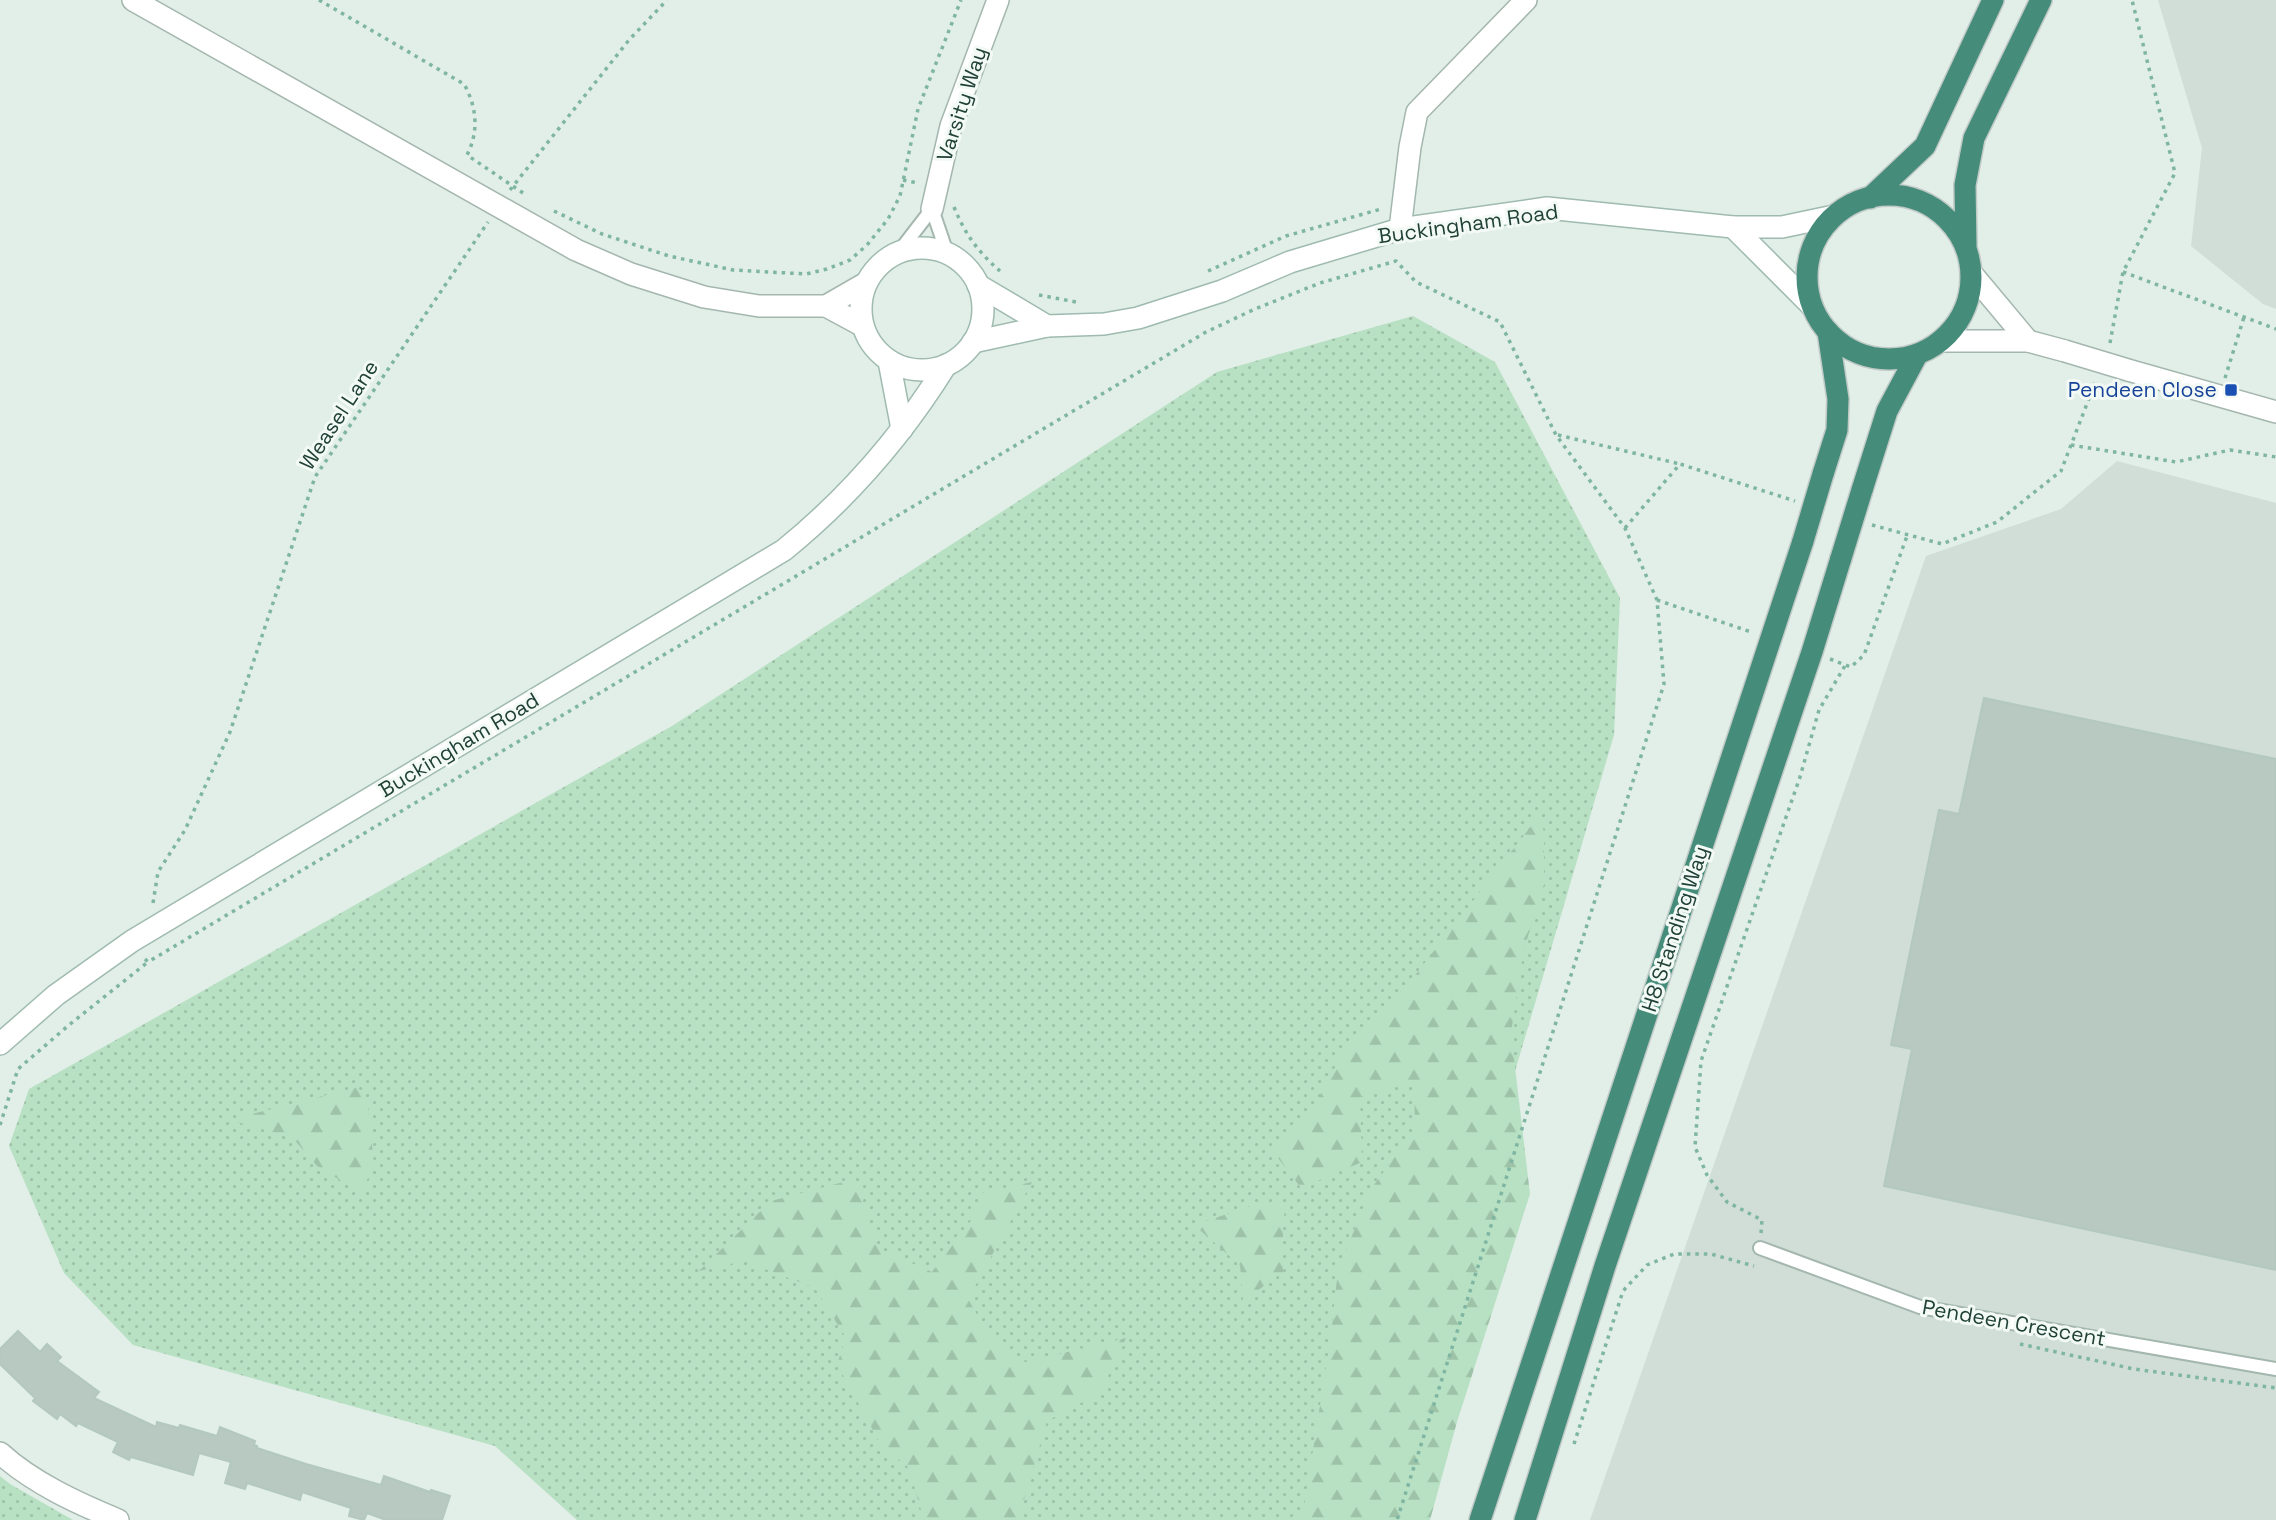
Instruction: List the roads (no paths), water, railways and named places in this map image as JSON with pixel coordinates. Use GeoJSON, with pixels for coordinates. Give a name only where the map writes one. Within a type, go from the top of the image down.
{"type":"FeatureCollection","features":[{"type":"Feature","properties":{"kind":"highway"},"geometry":{"type":"LineString","coordinates":[[1870,198],[1925,146],[1993,0]]}},
{"type":"Feature","properties":{"kind":"highway"},"geometry":{"type":"LineString","coordinates":[[1966,248],[1955,227],[1937,211],[1917,200],[1893,195],[1870,198],[1851,205],[1834,216],[1819,235],[1809,258],[1807,282],[1812,306],[1828,332],[1846,348],[1868,357],[1893,359],[1917,355],[1942,341],[1958,322],[1969,299],[1972,274],[1966,248],[1965,185],[1975,138],[2041,0]]}},
{"type":"Feature","properties":{"kind":"highway","name":"H8 Standing Way"},"geometry":{"type":"LineString","coordinates":[[1479,1520],[1803,541],[1837,430],[1838,398],[1828,332]]}},
{"type":"Feature","properties":{"kind":"highway","name":"H8 Standing Way"},"geometry":{"type":"LineString","coordinates":[[1525,1520],[1605,1266],[1812,652],[1887,411],[1917,355]]}},
{"type":"Feature","properties":{"kind":"main road"},"geometry":{"type":"LineString","coordinates":[[133,0],[587,255],[631,274],[704,297],[759,306],[827,306],[863,326]]}},
{"type":"Feature","properties":{"kind":"main road","name":"Varsity Way"},"geometry":{"type":"LineString","coordinates":[[932,209],[951,126],[998,0]]}},
{"type":"Feature","properties":{"kind":"main road"},"geometry":{"type":"LineString","coordinates":[[1400,229],[1410,147],[1418,112],[1525,0]]}},
{"type":"Feature","properties":{"kind":"main road","name":"Buckingham Road"},"geometry":{"type":"LineString","coordinates":[[973,342],[1047,326],[1104,324],[1138,318],[1223,292],[1290,262],[1400,229],[1547,208],[1733,227],[1782,227],[1834,216]]}},
{"type":"Feature","properties":{"kind":"main road"},"geometry":{"type":"LineString","coordinates":[[1733,227],[1812,306]]}},
{"type":"Feature","properties":{"kind":"main road"},"geometry":{"type":"LineString","coordinates":[[827,306],[866,283],[885,260],[912,248],[927,248],[947,253],[966,266],[978,285],[983,314],[978,335],[959,358],[932,370],[902,367],[889,361],[878,352],[863,326],[861,303],[866,283]]}},
{"type":"Feature","properties":{"kind":"main road"},"geometry":{"type":"LineString","coordinates":[[1972,274],[2028,341]]}},
{"type":"Feature","properties":{"kind":"main road"},"geometry":{"type":"LineString","coordinates":[[978,285],[1047,326]]}},
{"type":"Feature","properties":{"kind":"main road"},"geometry":{"type":"LineString","coordinates":[[1942,341],[2028,341],[2276,412]]}},
{"type":"Feature","properties":{"kind":"main road"},"geometry":{"type":"LineString","coordinates":[[889,361],[902,429]]}},
{"type":"Feature","properties":{"kind":"main road","name":"Buckingham Road"},"geometry":{"type":"LineString","coordinates":[[0,1044],[56,995],[132,941],[784,550],[840,501],[902,429],[946,365]]}},
{"type":"Feature","properties":{"kind":"main road"},"geometry":{"type":"LineString","coordinates":[[0,1452],[34,1478],[75,1502],[118,1520]]}},
{"type":"Feature","properties":{"kind":"lane"},"geometry":{"type":"LineString","coordinates":[[898,253],[932,209]]}},
{"type":"Feature","properties":{"kind":"lane"},"geometry":{"type":"LineString","coordinates":[[932,209],[947,253]]}},
{"type":"Feature","properties":{"kind":"lane","name":"Pendeen Crescent"},"geometry":{"type":"LineString","coordinates":[[1760,1248],[1920,1307],[2276,1369]]}},
{"type":"Feature","properties":{"kind":"place","name":"Pendeen Close"},"geometry":{"type":"Point","coordinates":[2231,390]}}]}
